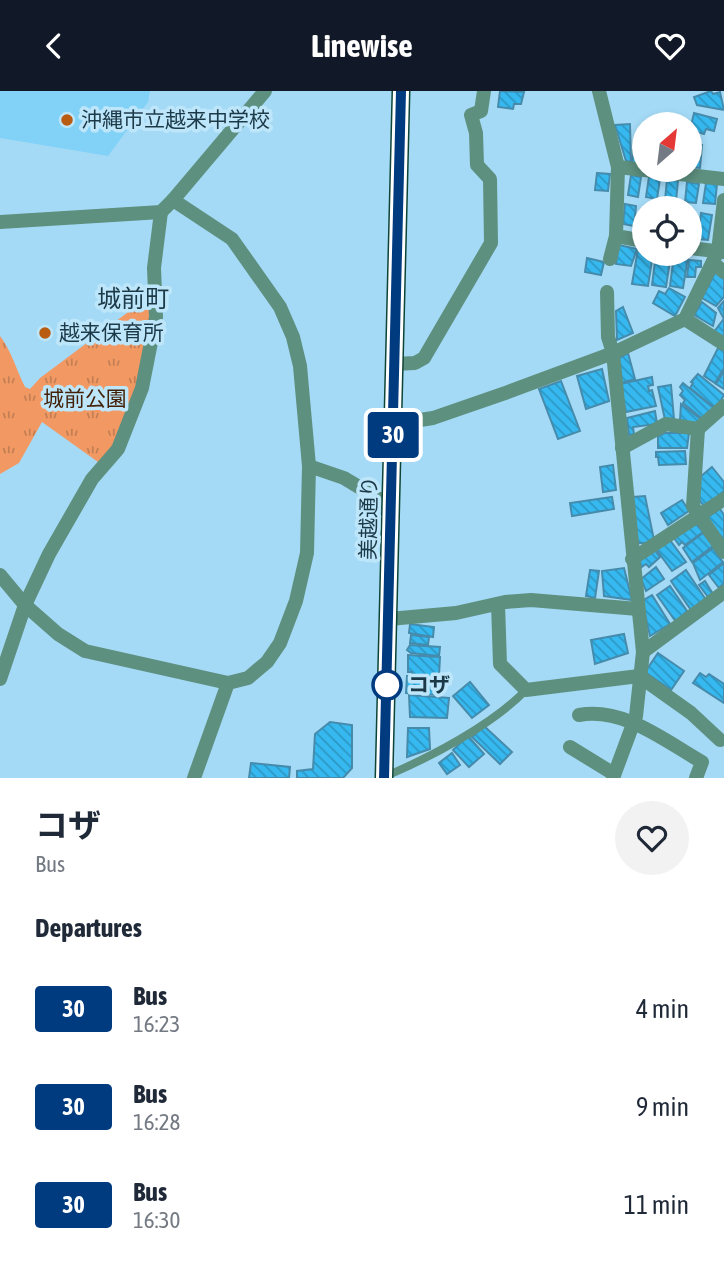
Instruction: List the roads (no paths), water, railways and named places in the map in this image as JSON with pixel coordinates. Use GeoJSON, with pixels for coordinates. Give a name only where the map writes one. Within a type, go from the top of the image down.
{"type":"FeatureCollection","features":[{"type":"Feature","properties":{"kind":"highway","name":"美越通り"},"geometry":{"type":"LineString","coordinates":[[384,777],[401,91]]}},
{"type":"Feature","properties":{"kind":"street"},"geometry":{"type":"LineString","coordinates":[[0,678],[25,605],[61,530],[92,479],[118,449],[142,388],[156,317],[154,268],[161,212],[265,91]]}},
{"type":"Feature","properties":{"kind":"street"},"geometry":{"type":"LineString","coordinates":[[394,364],[415,363],[424,358],[491,243],[490,179],[477,165],[476,133],[471,115],[481,111],[484,91]]}},
{"type":"Feature","properties":{"kind":"street"},"geometry":{"type":"LineString","coordinates":[[599,91],[618,167],[616,236],[610,259]]}},
{"type":"Feature","properties":{"kind":"street"},"geometry":{"type":"LineString","coordinates":[[618,167],[724,179]]}},
{"type":"Feature","properties":{"kind":"street"},"geometry":{"type":"LineString","coordinates":[[0,575],[25,605],[58,634],[85,651],[228,683],[248,678],[267,662],[279,643],[296,601],[307,554],[309,466],[300,366],[293,337],[280,307],[232,239],[173,200]]}},
{"type":"Feature","properties":{"kind":"street"},"geometry":{"type":"LineString","coordinates":[[394,424],[433,418],[613,353],[685,319],[720,259],[724,200]]}},
{"type":"Feature","properties":{"kind":"street"},"geometry":{"type":"LineString","coordinates":[[0,222],[161,212]]}},
{"type":"Feature","properties":{"kind":"street"},"geometry":{"type":"LineString","coordinates":[[616,236],[632,239]]}},
{"type":"Feature","properties":{"kind":"street"},"geometry":{"type":"LineString","coordinates":[[702,252],[720,259]]}},
{"type":"Feature","properties":{"kind":"street"},"geometry":{"type":"LineString","coordinates":[[570,747],[614,776],[633,722],[643,652],[613,353],[608,337],[607,292]]}},
{"type":"Feature","properties":{"kind":"street"},"geometry":{"type":"LineString","coordinates":[[685,319],[724,344]]}},
{"type":"Feature","properties":{"kind":"street"},"geometry":{"type":"LineString","coordinates":[[724,406],[698,429],[692,488],[693,506],[724,551]]}},
{"type":"Feature","properties":{"kind":"street"},"geometry":{"type":"LineString","coordinates":[[622,448],[666,424],[698,429]]}},
{"type":"Feature","properties":{"kind":"street"},"geometry":{"type":"LineString","coordinates":[[309,466],[344,478],[392,507]]}},
{"type":"Feature","properties":{"kind":"street"},"geometry":{"type":"LineString","coordinates":[[632,559],[724,499]]}},
{"type":"Feature","properties":{"kind":"street"},"geometry":{"type":"LineString","coordinates":[[643,652],[724,593]]}},
{"type":"Feature","properties":{"kind":"street"},"geometry":{"type":"LineString","coordinates":[[389,619],[456,613],[531,600],[573,601],[638,609]]}},
{"type":"Feature","properties":{"kind":"street"},"geometry":{"type":"LineString","coordinates":[[498,604],[500,664],[526,690],[639,676],[671,697],[720,740]]}},
{"type":"Feature","properties":{"kind":"street"},"geometry":{"type":"LineString","coordinates":[[194,778],[228,683]]}},
{"type":"Feature","properties":{"kind":"street"},"geometry":{"type":"LineString","coordinates":[[579,716],[596,712],[633,722],[702,762],[696,778]]}},
{"type":"Feature","properties":{"kind":"lane"},"geometry":{"type":"LineString","coordinates":[[384,777],[499,713],[526,690]]}},
{"type":"Feature","properties":{"kind":"place","name":"沖縄市立越来中学校"},"geometry":{"type":"Point","coordinates":[67,120]}},
{"type":"Feature","properties":{"kind":"place","name":"越来保育所"},"geometry":{"type":"Point","coordinates":[45,333]}},
{"type":"Feature","properties":{"kind":"place","name":"コザ"},"geometry":{"type":"Point","coordinates":[387,685]}},
{"type":"Feature","properties":{"kind":"district","name":"城前町"},"geometry":{"type":"Point","coordinates":[133,299]}},
{"type":"Feature","properties":{"kind":"park label","name":"城前公園"},"geometry":{"type":"Point","coordinates":[85,399]}}]}
